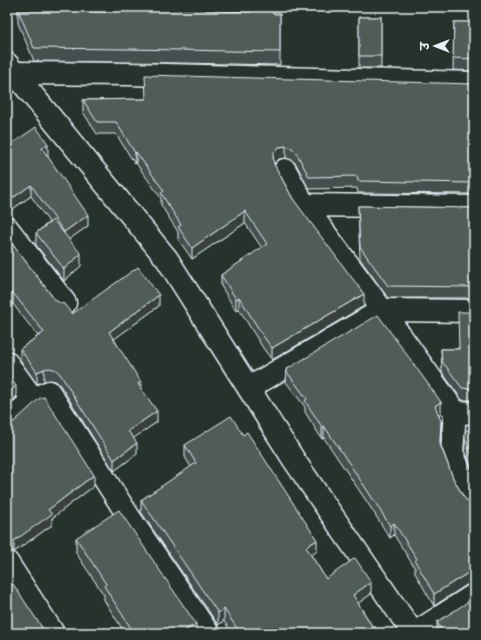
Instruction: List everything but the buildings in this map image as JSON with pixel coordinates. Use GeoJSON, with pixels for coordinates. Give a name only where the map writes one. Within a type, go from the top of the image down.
{"type":"FeatureCollection","features":[{"type":"Feature","properties":{"kind":"street"},"geometry":{"type":"LineString","coordinates":[[11,69],[128,74],[474,83]]}},
{"type":"Feature","properties":{"kind":"street"},"geometry":{"type":"LineString","coordinates":[[11,69],[167,259],[294,460],[414,633],[474,596]]}},
{"type":"Feature","properties":{"kind":"street"},"geometry":{"type":"LineString","coordinates":[[285,170],[304,205],[382,310],[465,413],[452,452],[465,485],[474,502]]}},
{"type":"Feature","properties":{"kind":"street"},"geometry":{"type":"LineString","coordinates":[[304,205],[474,207]]}},
{"type":"Feature","properties":{"kind":"street"},"geometry":{"type":"LineString","coordinates":[[7,228],[65,303]]}},
{"type":"Feature","properties":{"kind":"street"},"geometry":{"type":"LineString","coordinates":[[249,388],[382,310],[474,310]]}},
{"type":"Feature","properties":{"kind":"street"},"geometry":{"type":"LineString","coordinates":[[7,363],[33,399]]}},
{"type":"Feature","properties":{"kind":"street"},"geometry":{"type":"LineString","coordinates":[[7,423],[33,399],[49,392],[129,516],[208,633]]}},
{"type":"Feature","properties":{"kind":"street"},"geometry":{"type":"LineString","coordinates":[[7,562],[53,633]]}}]}
